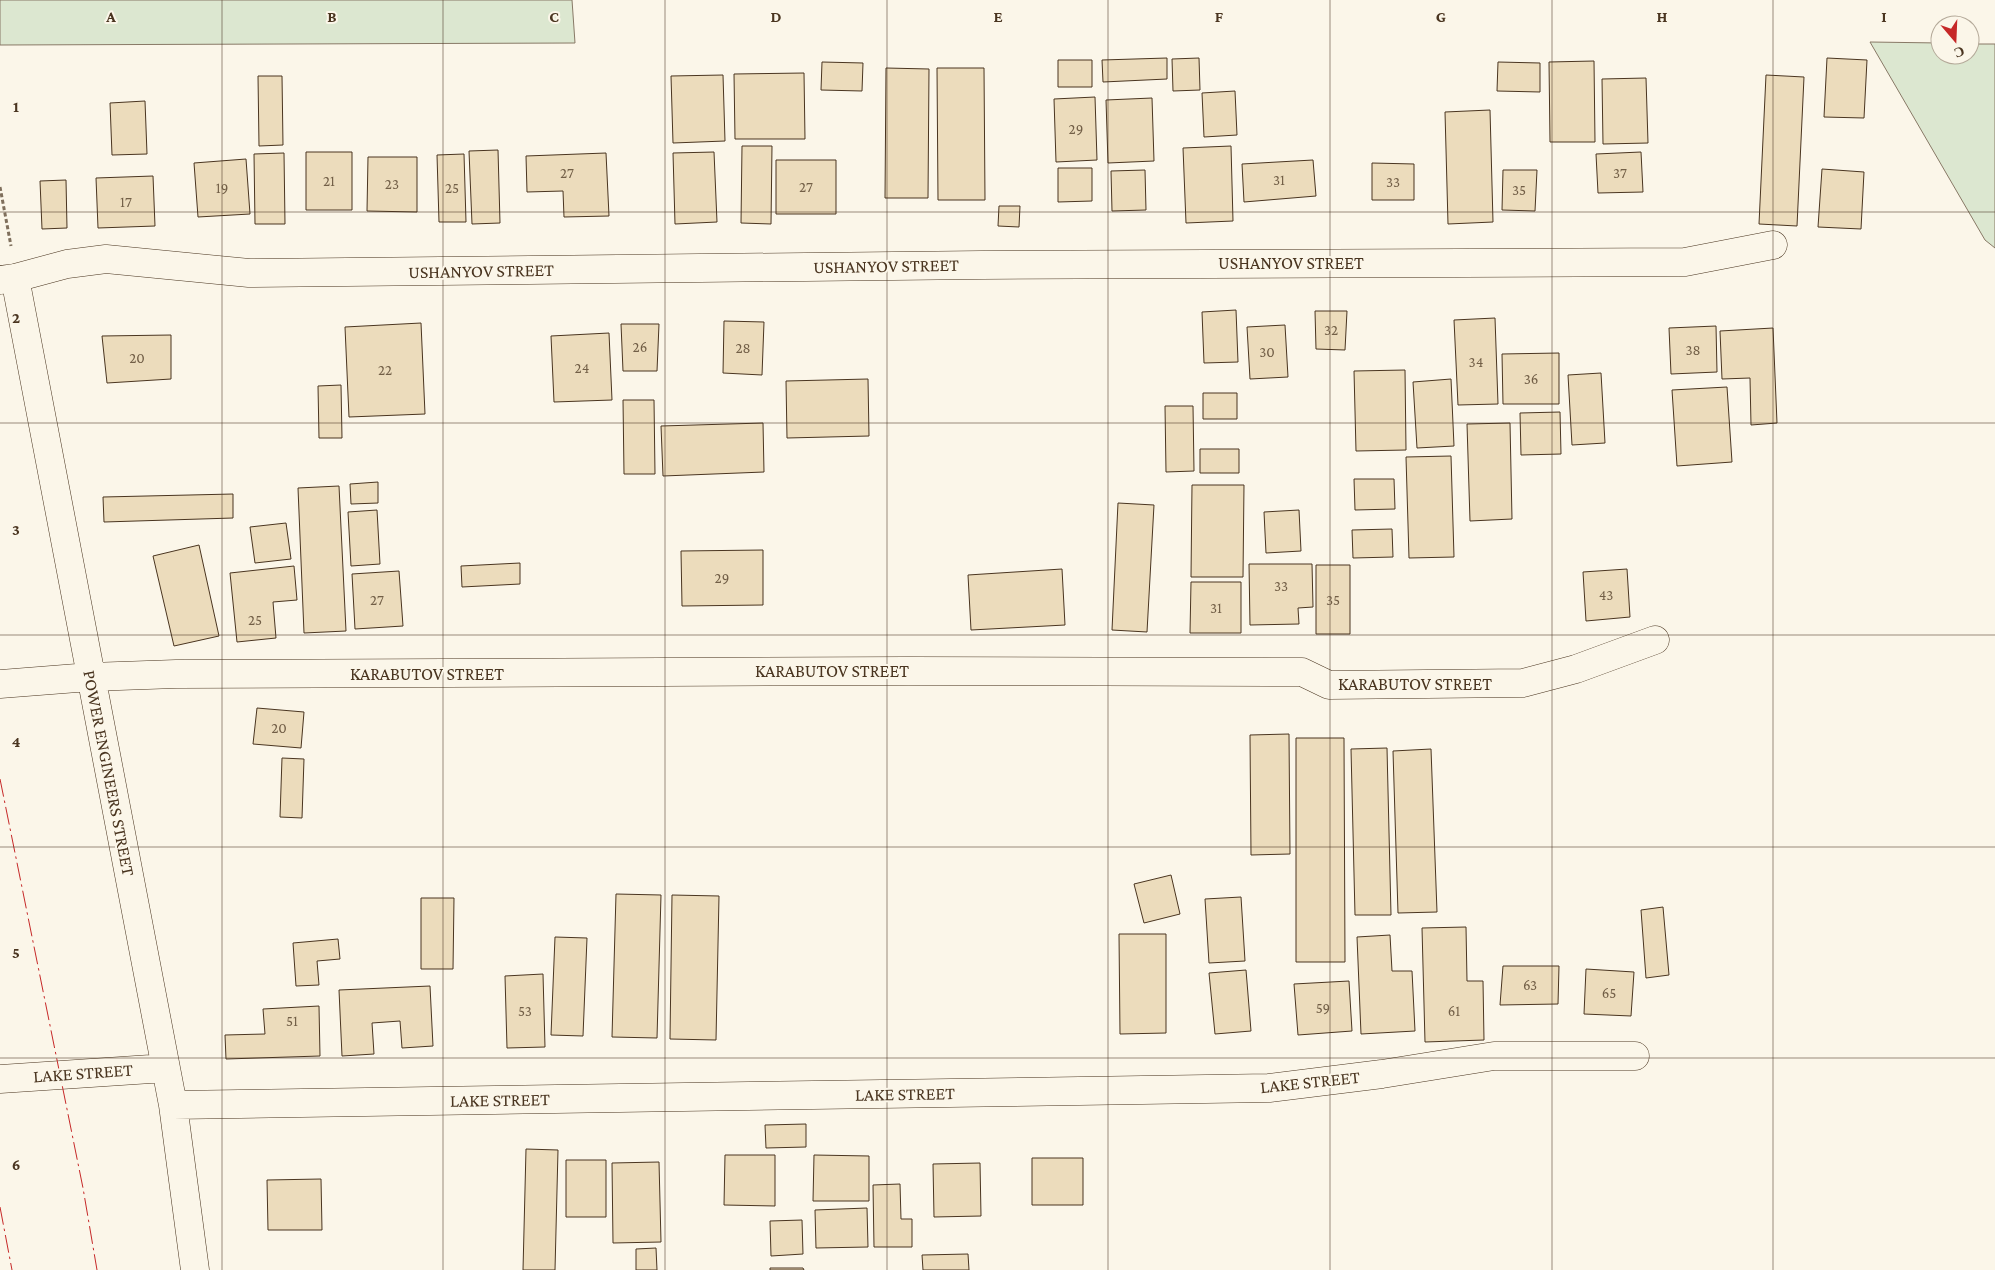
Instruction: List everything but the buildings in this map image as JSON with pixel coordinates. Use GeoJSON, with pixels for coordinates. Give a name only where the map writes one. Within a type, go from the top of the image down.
{"type":"FeatureCollection","features":[{"type":"Feature","properties":{"kind":"street","name":"USHANYOV STREET"},"geometry":{"type":"LineString","coordinates":[[7,279],[67,264],[106,259],[249,273],[981,265],[1685,262],[1773,245]]}},
{"type":"Feature","properties":{"kind":"street","name":"POWER ENGINEERS STREET"},"geometry":{"type":"LineString","coordinates":[[7,279],[90,677],[166,1068],[173,1105],[195,1270]]}},
{"type":"Feature","properties":{"kind":"street","name":"KARABUTOV STREET"},"geometry":{"type":"LineString","coordinates":[[0,684],[90,677],[176,674],[898,671],[1302,672],[1329,684],[1523,683],[1576,669],[1655,640]]}},
{"type":"Feature","properties":{"kind":"street","name":"LAKE STREET"},"geometry":{"type":"LineString","coordinates":[[173,1105],[1269,1088],[1382,1074],[1494,1056],[1635,1056]]}},
{"type":"Feature","properties":{"kind":"street","name":"LAKE STREET"},"geometry":{"type":"LineString","coordinates":[[0,1078],[166,1068]]}},
{"type":"Feature","properties":{"kind":"path"},"geometry":{"type":"LineString","coordinates":[[0,188],[7,279]]}},
{"type":"Feature","properties":{"kind":"green space"},"geometry":{"type":"Polygon","coordinates":[[[0,0],[572,0],[575,43],[0,45],[0,0]]]}},
{"type":"Feature","properties":{"kind":"green space"},"geometry":{"type":"Polygon","coordinates":[[[1870,42],[1930,43],[1930,65],[1980,65],[1980,44],[1995,44],[1995,248],[1985,240],[1870,42]]]}},
{"type":"Feature","properties":{"kind":"power"},"geometry":{"type":"LineString","coordinates":[[0,779],[83,1188],[97,1270]]}},
{"type":"Feature","properties":{"kind":"power"},"geometry":{"type":"LineString","coordinates":[[0,1207],[12,1270]]}}]}
